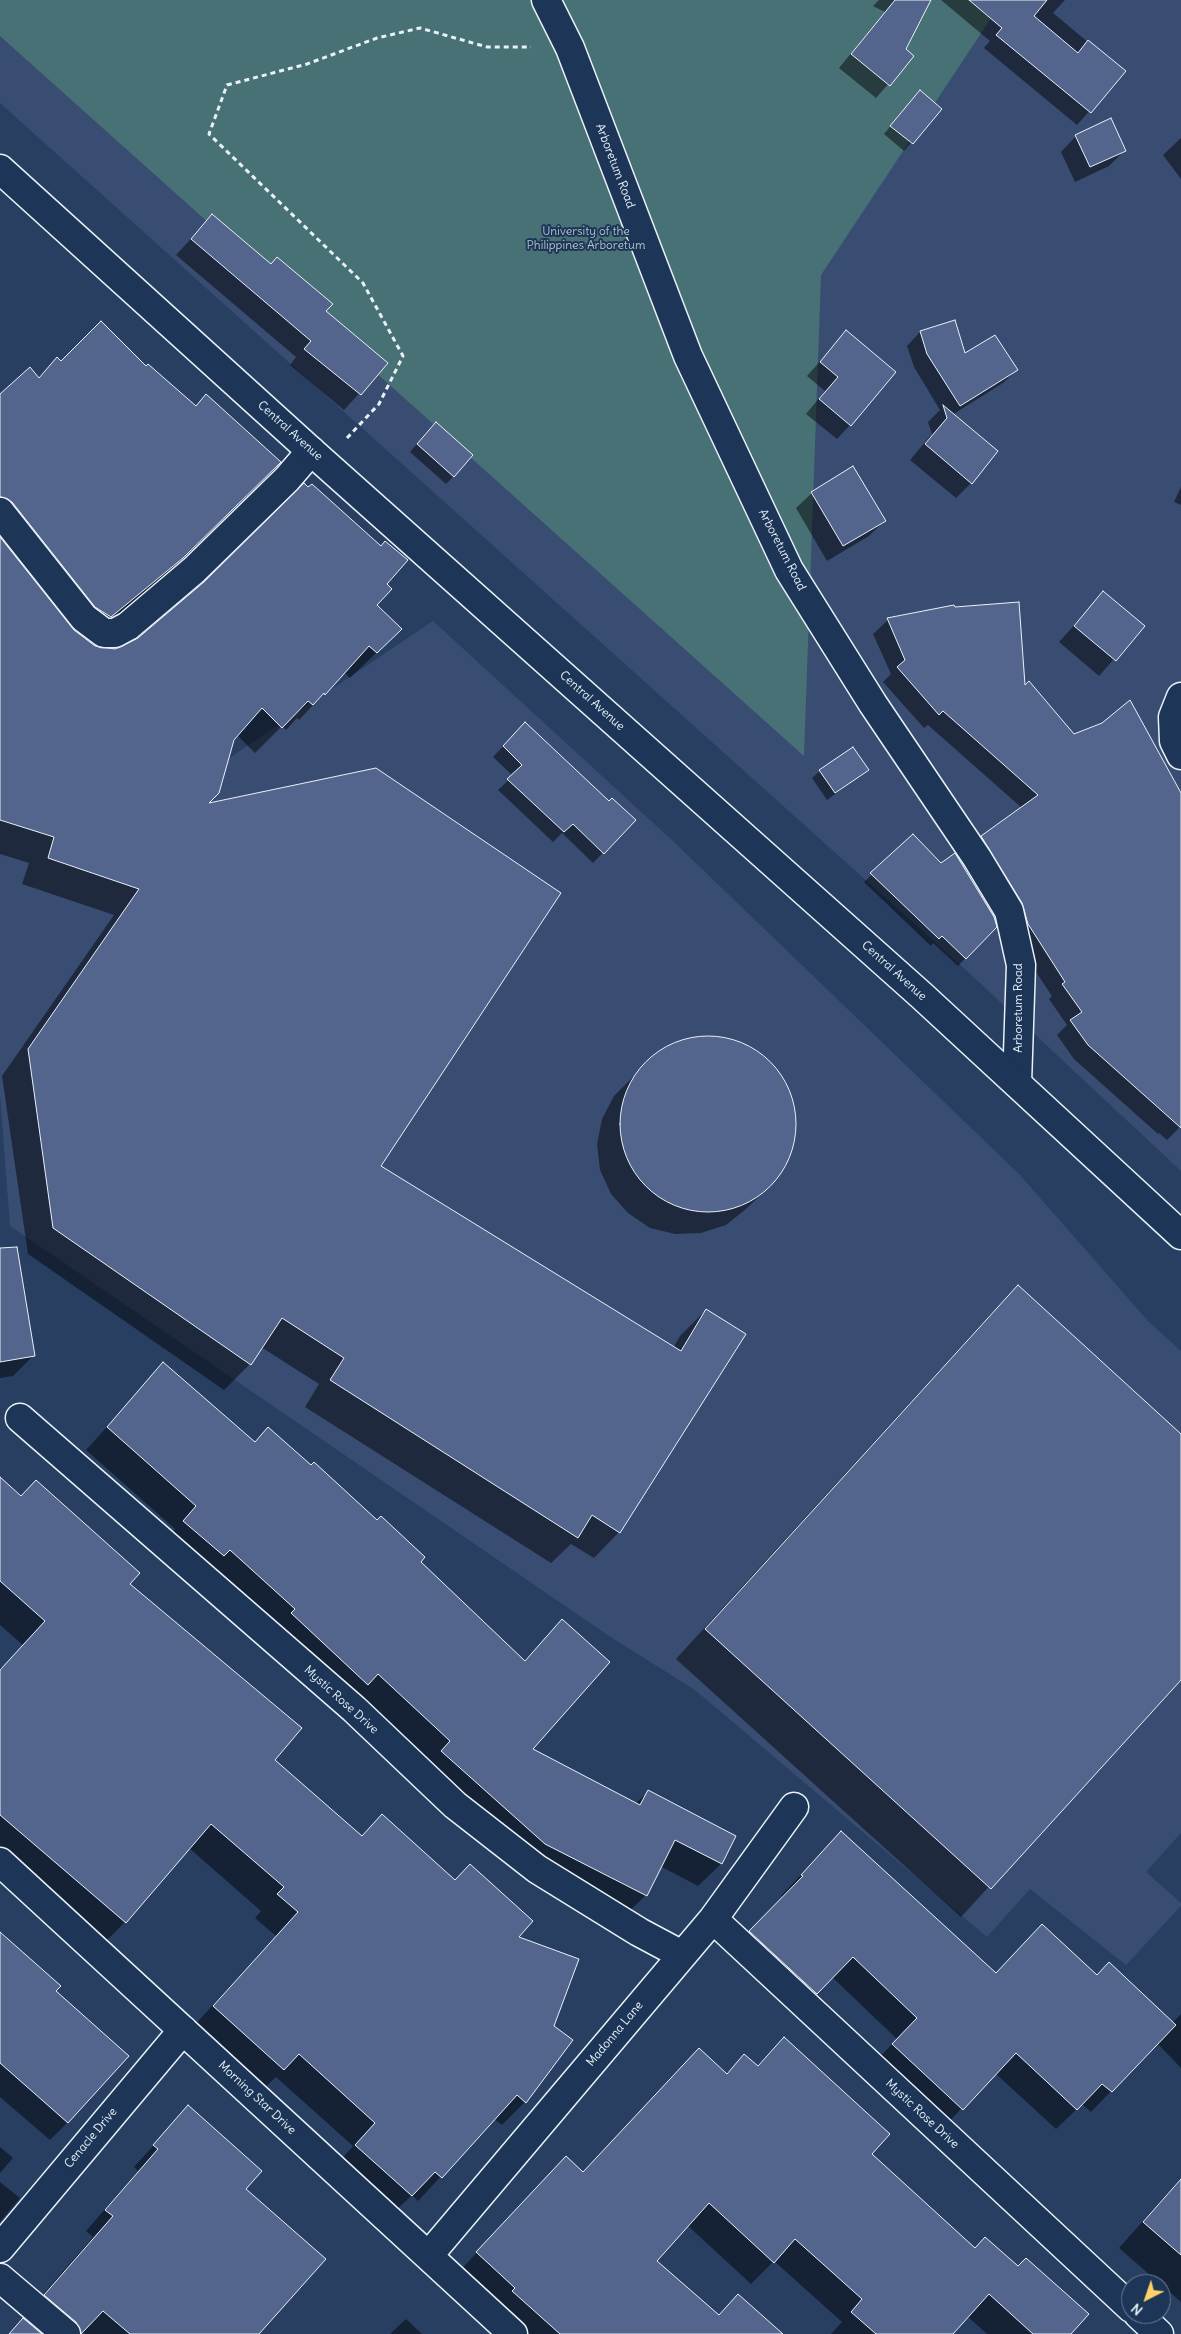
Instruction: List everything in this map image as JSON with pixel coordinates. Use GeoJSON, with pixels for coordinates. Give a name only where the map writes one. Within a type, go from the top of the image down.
{"type":"FeatureCollection","features":[{"type":"Feature","properties":{"kind":"street","name":"Arboretum Road"},"geometry":{"type":"LineString","coordinates":[[546,0],[570,48],[688,356],[789,570],[873,704],[977,858],[1009,912],[1021,965],[1017,1083]]}},
{"type":"Feature","properties":{"kind":"street","name":"Central Avenue"},"geometry":{"type":"LineString","coordinates":[[0,169],[311,451],[1017,1083],[1181,1235]]}},
{"type":"Feature","properties":{"kind":"street"},"geometry":{"type":"LineString","coordinates":[[0,512],[84,618],[104,633],[115,633],[128,626],[194,570],[287,479],[311,451]]}},
{"type":"Feature","properties":{"kind":"street"},"geometry":{"type":"LineString","coordinates":[[1177,707],[1174,741],[1181,755]]}},
{"type":"Feature","properties":{"kind":"street","name":"Mystic Rose Drive"},"geometry":{"type":"LineString","coordinates":[[20,1418],[354,1709],[455,1805],[537,1869],[639,1932],[682,1954]]}},
{"type":"Feature","properties":{"kind":"street","name":"Madonna Lane"},"geometry":{"type":"LineString","coordinates":[[429,2255],[713,1919],[794,1807]]}},
{"type":"Feature","properties":{"kind":"street","name":"Morning Star Drive"},"geometry":{"type":"LineString","coordinates":[[0,1862],[513,2334]]}},
{"type":"Feature","properties":{"kind":"street","name":"Mystic Rose Drive"},"geometry":{"type":"LineString","coordinates":[[713,1919],[1121,2299]]}},
{"type":"Feature","properties":{"kind":"street","name":"Cenacle Drive"},"geometry":{"type":"LineString","coordinates":[[0,2248],[183,2030]]}},
{"type":"Feature","properties":{"kind":"street"},"geometry":{"type":"LineString","coordinates":[[0,2278],[66,2334]]}},
{"type":"Feature","properties":{"kind":"street"},"geometry":{"type":"LineString","coordinates":[[1148,2324],[1159,2334]]}},
{"type":"Feature","properties":{"kind":"path"},"geometry":{"type":"LineString","coordinates":[[355,429],[379,404],[403,356],[363,283],[209,134],[227,85],[307,64],[377,38],[420,28],[487,47],[570,48]]}},
{"type":"Feature","properties":{"kind":"shaded area"},"geometry":{"type":"Polygon","coordinates":[[[0,0],[1181,0],[1181,1171],[967,971],[0,103],[0,0]]]}},
{"type":"Feature","properties":{"kind":"shaded area"},"geometry":{"type":"Polygon","coordinates":[[[433,621],[675,843],[1019,1174],[1148,1321],[1181,1351],[1181,1833],[1146,1872],[1181,1903],[1181,1906],[1126,1965],[1030,1889],[987,1937],[695,1690],[609,1636],[10,1226],[0,1094],[0,747],[164,802],[433,621]]]}},
{"type":"Feature","properties":{"kind":"green space","name":"University of the Philippines Arboretum"},"geometry":{"type":"Polygon","coordinates":[[[0,0],[1003,0],[821,275],[804,756],[0,36],[0,0]]]}},
{"type":"Feature","properties":{"kind":"building"},"geometry":{"type":"Polygon","coordinates":[[[895,0],[931,0],[906,49],[914,56],[890,86],[851,54],[895,0]]]}},
{"type":"Feature","properties":{"kind":"building"},"geometry":{"type":"Polygon","coordinates":[[[969,0],[1047,0],[1034,16],[1078,53],[1088,40],[1126,71],[1091,113],[996,35],[1002,28],[969,0]]]}},
{"type":"Feature","properties":{"kind":"building"},"geometry":{"type":"Polygon","coordinates":[[[920,90],[942,109],[913,144],[890,126],[920,90]]]}},
{"type":"Feature","properties":{"kind":"building"},"geometry":{"type":"Polygon","coordinates":[[[1111,118],[1126,151],[1090,167],[1075,135],[1111,118]]]}},
{"type":"Feature","properties":{"kind":"building"},"geometry":{"type":"Polygon","coordinates":[[[212,214],[271,264],[277,257],[333,304],[326,311],[388,363],[361,395],[304,349],[311,341],[191,239],[212,214]]]}},
{"type":"Feature","properties":{"kind":"building"},"geometry":{"type":"Polygon","coordinates":[[[955,320],[965,353],[995,335],[1018,370],[960,406],[927,354],[920,331],[955,320]]]}},
{"type":"Feature","properties":{"kind":"building"},"geometry":{"type":"Polygon","coordinates":[[[101,321],[146,366],[148,364],[196,406],[206,394],[281,462],[183,558],[111,617],[95,607],[12,502],[0,497],[0,394],[30,367],[39,378],[57,357],[61,361],[101,321]]]}},
{"type":"Feature","properties":{"kind":"building"},"geometry":{"type":"Polygon","coordinates":[[[846,330],[896,372],[851,426],[819,399],[838,377],[820,362],[846,330]]]}},
{"type":"Feature","properties":{"kind":"building"},"geometry":{"type":"Polygon","coordinates":[[[943,405],[998,451],[972,484],[925,444],[947,418],[943,405]]]}},
{"type":"Feature","properties":{"kind":"building"},"geometry":{"type":"Polygon","coordinates":[[[436,422],[473,455],[454,477],[417,444],[436,422]]]}},
{"type":"Feature","properties":{"kind":"building"},"geometry":{"type":"Polygon","coordinates":[[[853,466],[886,521],[843,546],[811,492],[853,466]]]}},
{"type":"Feature","properties":{"kind":"building"},"geometry":{"type":"Polygon","coordinates":[[[304,483],[308,487],[312,484],[381,546],[385,541],[408,560],[387,584],[392,589],[377,605],[402,629],[377,653],[369,646],[325,695],[324,693],[313,705],[308,701],[282,728],[262,708],[234,740],[219,793],[209,803],[376,768],[561,893],[381,1166],[681,1351],[706,1309],[746,1334],[620,1533],[592,1515],[578,1538],[330,1380],[344,1358],[282,1318],[251,1365],[53,1228],[28,1049],[139,889],[48,858],[54,837],[0,820],[0,537],[74,630],[95,646],[115,649],[138,638],[204,582],[304,483]]]}},
{"type":"Feature","properties":{"kind":"building"},"geometry":{"type":"Polygon","coordinates":[[[1103,591],[1145,626],[1116,661],[1074,626],[1103,591]]]}},
{"type":"Feature","properties":{"kind":"building"},"geometry":{"type":"Polygon","coordinates":[[[1019,602],[1025,685],[1029,681],[1074,734],[1102,723],[1130,700],[1181,793],[1181,1128],[1088,1045],[1070,1020],[1082,1012],[1062,984],[1065,982],[1028,924],[1022,903],[981,836],[1038,795],[943,711],[939,715],[897,667],[905,660],[887,618],[954,605],[955,607],[1019,602]]]}},
{"type":"Feature","properties":{"kind":"building"},"geometry":{"type":"Polygon","coordinates":[[[525,722],[609,801],[612,798],[636,820],[604,854],[573,824],[564,832],[507,779],[522,765],[503,746],[525,722]]]}},
{"type":"Feature","properties":{"kind":"building"},"geometry":{"type":"Polygon","coordinates":[[[853,747],[869,770],[835,793],[819,770],[853,747]]]}},
{"type":"Feature","properties":{"kind":"building"},"geometry":{"type":"Polygon","coordinates":[[[913,834],[941,863],[955,853],[994,917],[997,927],[966,959],[942,936],[939,939],[870,873],[913,834]]]}},
{"type":"Feature","properties":{"kind":"building"},"geometry":{"type":"Polygon","coordinates":[[[708,1036],[742,1043],[764,1056],[776,1068],[789,1090],[796,1124],[789,1158],[776,1180],[764,1192],[742,1205],[708,1212],[674,1205],[652,1192],[640,1180],[627,1158],[620,1124],[627,1090],[640,1068],[652,1056],[674,1043],[708,1036]]]}},
{"type":"Feature","properties":{"kind":"building"},"geometry":{"type":"Polygon","coordinates":[[[17,1247],[35,1356],[0,1362],[0,1248],[17,1247]]]}},
{"type":"Feature","properties":{"kind":"building"},"geometry":{"type":"Polygon","coordinates":[[[1018,1285],[1181,1434],[1181,1680],[991,1889],[705,1629],[1018,1285]]]}},
{"type":"Feature","properties":{"kind":"building"},"geometry":{"type":"Polygon","coordinates":[[[163,1362],[255,1442],[268,1427],[311,1465],[314,1462],[377,1520],[381,1516],[425,1557],[421,1562],[525,1661],[562,1619],[610,1662],[533,1749],[640,1805],[648,1790],[736,1836],[722,1864],[675,1840],[647,1896],[545,1844],[441,1751],[450,1741],[378,1674],[368,1685],[291,1613],[295,1609],[230,1550],[224,1556],[183,1521],[196,1506],[107,1427],[163,1362]]]}},
{"type":"Feature","properties":{"kind":"building"},"geometry":{"type":"Polygon","coordinates":[[[0,1477],[21,1496],[36,1480],[140,1573],[130,1584],[302,1728],[275,1760],[362,1836],[382,1814],[455,1880],[470,1864],[533,1921],[519,1937],[579,1959],[554,2026],[573,2040],[526,2103],[517,2095],[442,2178],[435,2172],[412,2196],[355,2145],[375,2123],[299,2054],[284,2070],[213,2006],[298,1912],[277,1894],[284,1887],[211,1824],[126,1923],[0,1815],[0,1670],[45,1621],[0,1581],[0,1477]]]}},
{"type":"Feature","properties":{"kind":"building"},"geometry":{"type":"Polygon","coordinates":[[[841,1831],[996,1973],[1042,1924],[1097,1975],[1109,1962],[1176,2025],[1112,2092],[1102,2084],[1077,2110],[1016,2053],[963,2110],[892,2044],[917,2018],[853,1957],[817,1994],[749,1931],[803,1876],[801,1875],[841,1831]]]}},
{"type":"Feature","properties":{"kind":"building"},"geometry":{"type":"Polygon","coordinates":[[[0,1932],[61,1986],[56,1991],[129,2056],[68,2123],[0,2063],[0,1932]]]}},
{"type":"Feature","properties":{"kind":"building"},"geometry":{"type":"Polygon","coordinates":[[[784,2037],[890,2134],[872,2154],[975,2248],[985,2237],[1018,2266],[1026,2258],[1089,2314],[1071,2334],[1033,2334],[989,2294],[953,2334],[876,2334],[851,2312],[862,2299],[795,2239],[774,2263],[709,2203],[657,2261],[719,2315],[738,2294],[783,2334],[560,2334],[512,2291],[515,2288],[476,2252],[566,2156],[583,2172],[699,2048],[727,2074],[744,2054],[758,2066],[784,2037]]]}},
{"type":"Feature","properties":{"kind":"building"},"geometry":{"type":"Polygon","coordinates":[[[188,2105],[262,2171],[246,2189],[326,2259],[259,2334],[130,2334],[103,2311],[81,2334],[76,2322],[44,2295],[113,2216],[105,2210],[158,2149],[153,2145],[188,2105]]]}},
{"type":"Feature","properties":{"kind":"building"},"geometry":{"type":"Polygon","coordinates":[[[1181,2179],[1181,2255],[1143,2222],[1181,2179]]]}},
{"type":"Feature","properties":{"kind":"building"},"geometry":{"type":"Polygon","coordinates":[[[23,2318],[42,2334],[9,2334],[23,2318]]]}}]}
